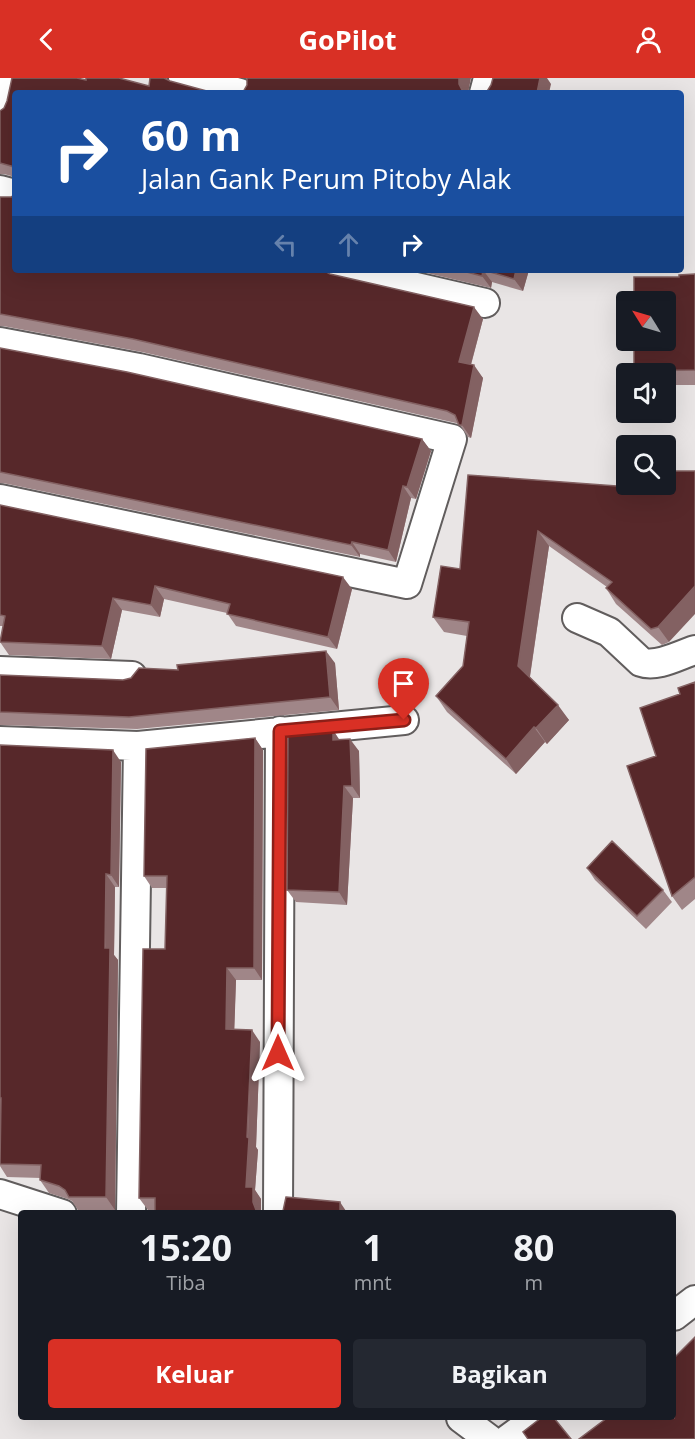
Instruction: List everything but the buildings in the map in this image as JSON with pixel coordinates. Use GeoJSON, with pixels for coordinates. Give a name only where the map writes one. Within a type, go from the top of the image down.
{"type":"FeatureCollection","features":[{"type":"Feature","properties":{"kind":"street"},"geometry":{"type":"LineString","coordinates":[[0,110],[7,78]]}},
{"type":"Feature","properties":{"kind":"street"},"geometry":{"type":"LineString","coordinates":[[183,78],[229,90]]}},
{"type":"Feature","properties":{"kind":"street"},"geometry":{"type":"LineString","coordinates":[[355,273],[485,303]]}},
{"type":"Feature","properties":{"kind":"street"},"geometry":{"type":"LineString","coordinates":[[0,342],[139,368],[452,439],[407,584],[0,498]]}},
{"type":"Feature","properties":{"kind":"street"},"geometry":{"type":"LineString","coordinates":[[577,618],[609,632],[641,662],[648,664],[658,663],[695,650]]}},
{"type":"Feature","properties":{"kind":"street"},"geometry":{"type":"LineString","coordinates":[[0,671],[132,676]]}},
{"type":"Feature","properties":{"kind":"street"},"geometry":{"type":"LineString","coordinates":[[0,741],[138,746],[404,720]]}},
{"type":"Feature","properties":{"kind":"street"},"geometry":{"type":"LineString","coordinates":[[278,1210],[280,731]]}},
{"type":"Feature","properties":{"kind":"street"},"geometry":{"type":"LineString","coordinates":[[131,1210],[138,746]]}},
{"type":"Feature","properties":{"kind":"street"},"geometry":{"type":"LineString","coordinates":[[0,1194],[50,1210]]}},
{"type":"Feature","properties":{"kind":"street"},"geometry":{"type":"LineString","coordinates":[[676,1314],[695,1300]]}},
{"type":"Feature","properties":{"kind":"street"},"geometry":{"type":"LineString","coordinates":[[464,1420],[489,1439]]}},
{"type":"Feature","properties":{"kind":"street"},"geometry":{"type":"LineString","coordinates":[[508,1439],[534,1420]]}},
{"type":"Feature","properties":{"kind":"route"},"geometry":{"type":"LineString","coordinates":[[278,1053],[280,731],[404,720]]}}]}
